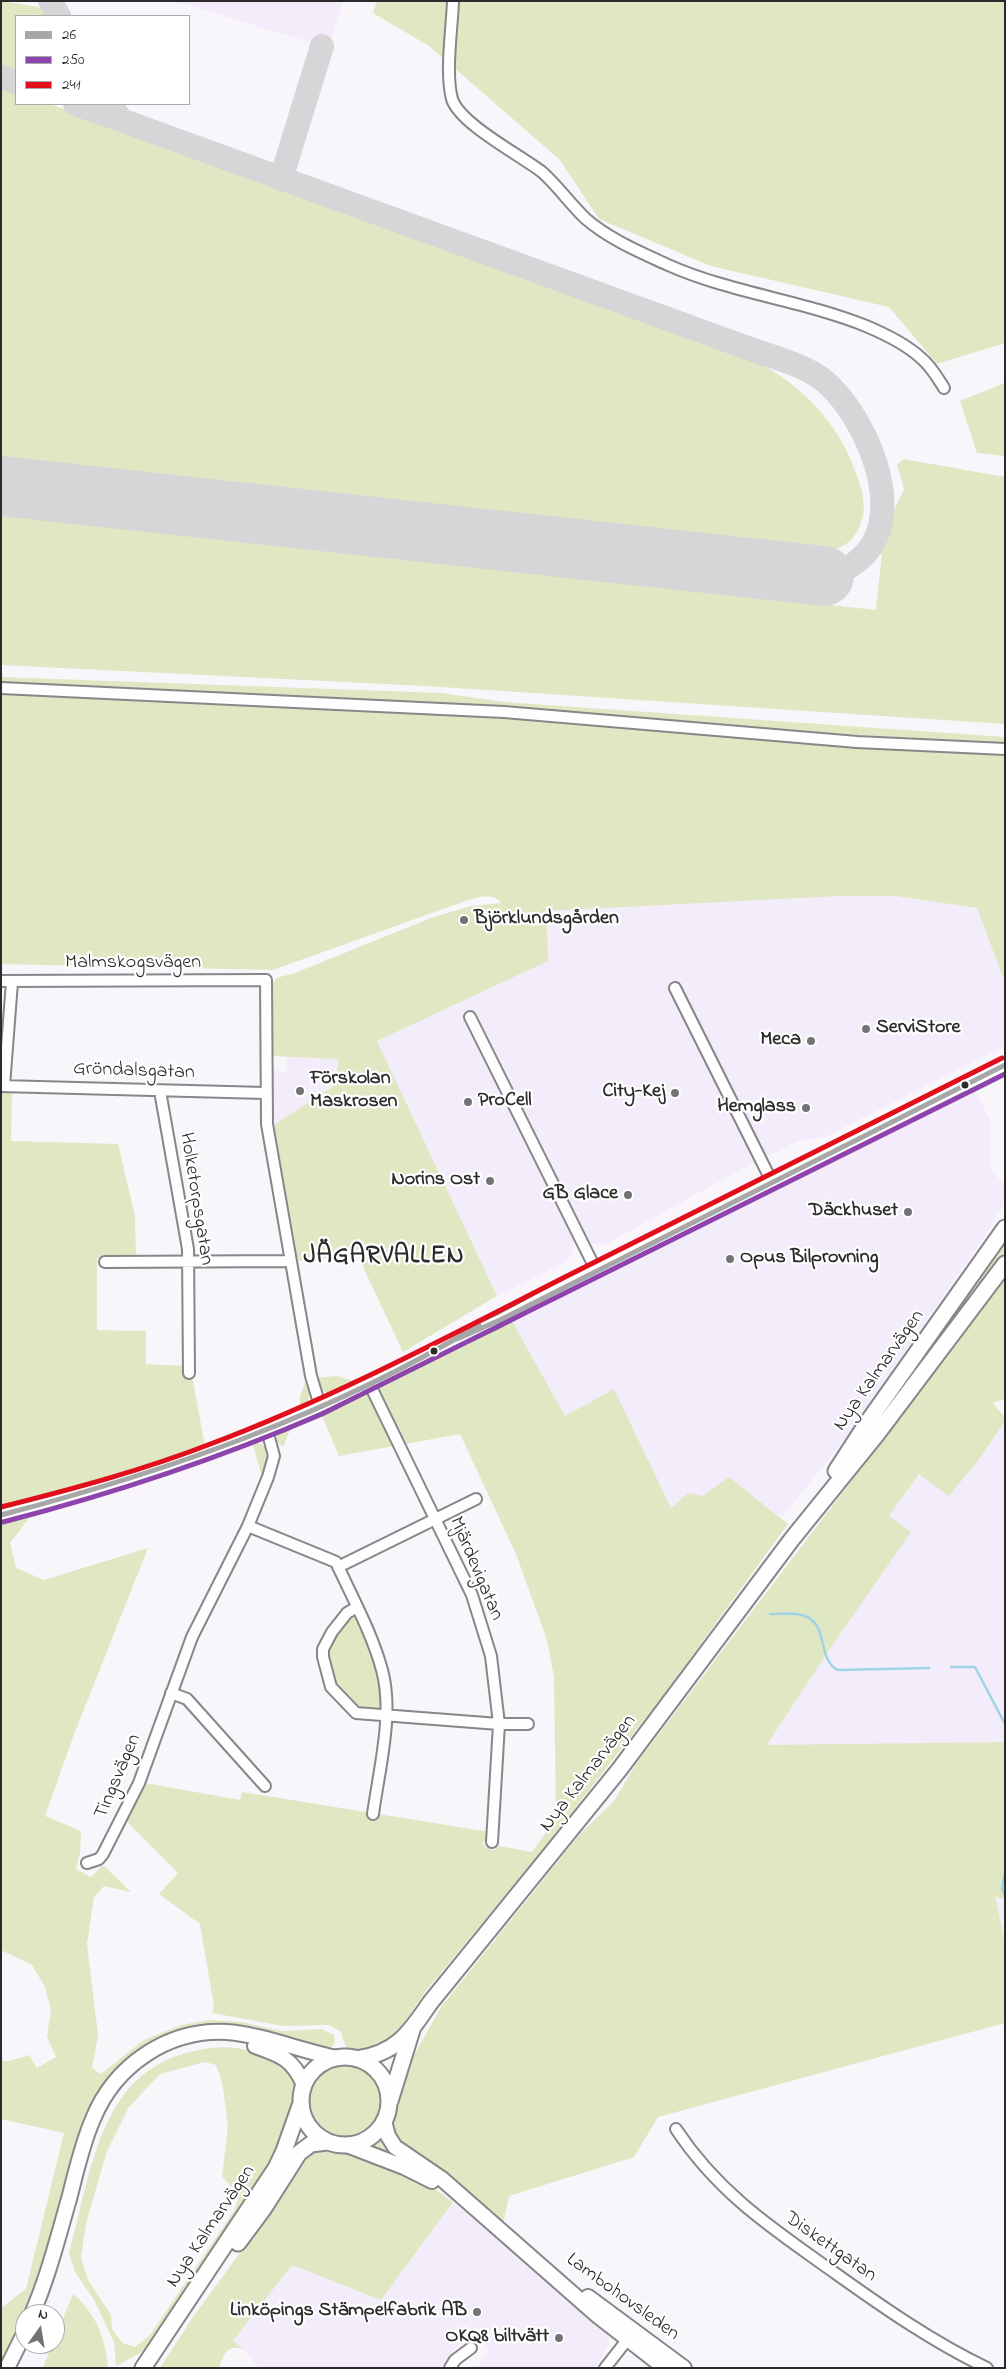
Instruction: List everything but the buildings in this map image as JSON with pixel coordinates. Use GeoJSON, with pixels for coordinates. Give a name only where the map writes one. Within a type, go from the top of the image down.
{"type":"FeatureCollection","features":[{"type":"Feature","properties":{"kind":"main road","name":"Nya Kalmarvägen"},"geometry":{"type":"LineString","coordinates":[[792,1539],[867,1423],[1005,1228]]}},
{"type":"Feature","properties":{"kind":"main road","name":"Nya Kalmarvägen"},"geometry":{"type":"LineString","coordinates":[[358,2059],[372,2057],[389,2050],[413,2029],[442,1988],[613,1777],[792,1539],[877,1434],[1005,1264]]}},
{"type":"Feature","properties":{"kind":"main road","name":"Nya Kalmarvägen"},"geometry":{"type":"LineString","coordinates":[[388,2105],[413,2029]]}},
{"type":"Feature","properties":{"kind":"main road"},"geometry":{"type":"LineString","coordinates":[[36,2304],[46,2277],[92,2119],[105,2095],[124,2071],[147,2053],[164,2044],[186,2036],[210,2032],[248,2035],[338,2058],[358,2059],[373,2068],[381,2077],[386,2087],[388,2105],[384,2121],[369,2138],[347,2145],[327,2142],[317,2135],[308,2126],[303,2115],[301,2103],[304,2086],[317,2067],[338,2058]]}},
{"type":"Feature","properties":{"kind":"main road"},"geometry":{"type":"LineString","coordinates":[[46,2304],[57,2272],[101,2123],[115,2096],[130,2078],[156,2058],[177,2048],[219,2041],[254,2046],[286,2059],[296,2069],[304,2086]]}},
{"type":"Feature","properties":{"kind":"main road","name":"Nya Kalmarvägen"},"geometry":{"type":"LineString","coordinates":[[143,2368],[276,2168],[284,2152],[301,2103]]}},
{"type":"Feature","properties":{"kind":"main road","name":"Lambohovsleden"},"geometry":{"type":"LineString","coordinates":[[384,2121],[388,2136],[395,2147],[442,2179],[598,2316],[684,2368]]}},
{"type":"Feature","properties":{"kind":"main road","name":"Nya Kalmarvägen"},"geometry":{"type":"LineString","coordinates":[[151,2368],[215,2273],[264,2208],[299,2152],[311,2144],[327,2142]]}},
{"type":"Feature","properties":{"kind":"main road","name":"Lambohovsleden"},"geometry":{"type":"LineString","coordinates":[[347,2145],[412,2171],[469,2204]]}},
{"type":"Feature","properties":{"kind":"main road","name":"Lambohovsleden"},"geometry":{"type":"LineString","coordinates":[[631,2335],[665,2368]]}},
{"type":"Feature","properties":{"kind":"main road"},"geometry":{"type":"LineString","coordinates":[[7,2368],[15,2352]]}},
{"type":"Feature","properties":{"kind":"main road"},"geometry":{"type":"LineString","coordinates":[[18,2368],[24,2354]]}},
{"type":"Feature","properties":{"kind":"street"},"geometry":{"type":"LineString","coordinates":[[453,1],[451,92],[464,118],[540,171],[588,220],[639,251],[693,275],[817,308],[878,332],[911,349],[922,358],[933,369],[944,388]]}},
{"type":"Feature","properties":{"kind":"street"},"geometry":{"type":"LineString","coordinates":[[1,688],[504,712],[838,740],[1005,749]]}},
{"type":"Feature","properties":{"kind":"street","name":"Malmskogsvägen"},"geometry":{"type":"LineString","coordinates":[[1,980],[12,982],[266,980],[265,1094]]}},
{"type":"Feature","properties":{"kind":"street"},"geometry":{"type":"LineString","coordinates":[[3,1086],[12,982]]}},
{"type":"Feature","properties":{"kind":"street"},"geometry":{"type":"LineString","coordinates":[[675,988],[772,1182]]}},
{"type":"Feature","properties":{"kind":"street"},"geometry":{"type":"LineString","coordinates":[[470,1017],[596,1270]]}},
{"type":"Feature","properties":{"kind":"street"},"geometry":{"type":"LineString","coordinates":[[1,1515],[130,1480],[206,1454],[267,1430],[369,1383],[457,1339],[480,1325],[502,1317],[1005,1066]]}},
{"type":"Feature","properties":{"kind":"street","name":"Gröndalsgatan"},"geometry":{"type":"LineString","coordinates":[[3,1086],[265,1094]]}},
{"type":"Feature","properties":{"kind":"street","name":"Holketorpsgatan"},"geometry":{"type":"LineString","coordinates":[[160,1091],[189,1262],[189,1373]]}},
{"type":"Feature","properties":{"kind":"street"},"geometry":{"type":"LineString","coordinates":[[265,1094],[268,1136],[292,1261],[311,1376],[320,1406]]}},
{"type":"Feature","properties":{"kind":"street"},"geometry":{"type":"LineString","coordinates":[[106,1262],[292,1261]]}},
{"type":"Feature","properties":{"kind":"street","name":"Mjärdevigatan"},"geometry":{"type":"LineString","coordinates":[[369,1383],[474,1600],[491,1656],[499,1724],[492,1842]]}},
{"type":"Feature","properties":{"kind":"street","name":"Tingsvägen"},"geometry":{"type":"LineString","coordinates":[[87,1863],[99,1859],[103,1854],[139,1783],[192,1637],[248,1526],[268,1477],[274,1456],[267,1430]]}},
{"type":"Feature","properties":{"kind":"street"},"geometry":{"type":"LineString","coordinates":[[338,1567],[476,1499]]}},
{"type":"Feature","properties":{"kind":"street"},"geometry":{"type":"LineString","coordinates":[[248,1526],[336,1562],[357,1607],[382,1671],[387,1716],[373,1814]]}},
{"type":"Feature","properties":{"kind":"street"},"geometry":{"type":"LineString","coordinates":[[357,1607],[347,1614],[325,1643],[323,1657],[331,1687],[356,1713],[499,1724],[528,1724]]}},
{"type":"Feature","properties":{"kind":"street"},"geometry":{"type":"LineString","coordinates":[[170,1694],[187,1700],[265,1786]]}},
{"type":"Feature","properties":{"kind":"street","name":"Diskettgatan"},"geometry":{"type":"LineString","coordinates":[[676,2129],[694,2156],[718,2183],[758,2218],[899,2318],[955,2352],[987,2368]]}},
{"type":"Feature","properties":{"kind":"street"},"geometry":{"type":"LineString","coordinates":[[605,2368],[631,2335]]}},
{"type":"Feature","properties":{"kind":"street"},"geometry":{"type":"LineString","coordinates":[[450,2368],[455,2360],[470,2348]]}},
{"type":"Feature","properties":{"kind":"shaded area"},"geometry":{"type":"Polygon","coordinates":[[[175,1],[343,1],[329,48],[175,1]]]}},
{"type":"Feature","properties":{"kind":"shaded area"},"geometry":{"type":"Polygon","coordinates":[[[841,896],[896,896],[977,908],[1005,983],[1005,1046],[825,1137],[798,1141],[740,1170],[606,1244],[592,1244],[588,1239],[574,1245],[568,1261],[497,1296],[377,1041],[547,961],[546,911],[841,896]]]}},
{"type":"Feature","properties":{"kind":"shaded area","name":"Förskolan Maskrosen"},"geometry":{"type":"Polygon","coordinates":[[[287,1056],[338,1059],[337,1084],[274,1125],[272,1071],[287,1072],[287,1056]]]}},
{"type":"Feature","properties":{"kind":"shaded area"},"geometry":{"type":"Polygon","coordinates":[[[976,1091],[991,1122],[991,1169],[1005,1186],[1005,1202],[986,1234],[846,1437],[781,1518],[729,1477],[703,1497],[688,1493],[671,1508],[614,1389],[565,1416],[512,1321],[976,1091]]]}},
{"type":"Feature","properties":{"kind":"shaded area"},"geometry":{"type":"Polygon","coordinates":[[[1005,1421],[1005,1742],[767,1746],[823,1659],[911,1532],[889,1516],[919,1474],[949,1495],[980,1458],[1005,1421]]]}},
{"type":"Feature","properties":{"kind":"shaded area"},"geometry":{"type":"Polygon","coordinates":[[[994,1895],[1003,1900],[1005,1896],[1005,1943],[994,1895]]]}},
{"type":"Feature","properties":{"kind":"shaded area"},"geometry":{"type":"Polygon","coordinates":[[[453,2202],[607,2331],[609,2344],[595,2368],[463,2368],[479,2365],[489,2350],[482,2342],[467,2334],[440,2368],[258,2368],[245,2350],[233,2341],[292,2265],[381,2300],[453,2202]]]}},
{"type":"Feature","properties":{"kind":"green space"},"geometry":{"type":"Polygon","coordinates":[[[1,1],[38,7],[49,15],[15,15],[15,72],[1,66],[1,1]]]}},
{"type":"Feature","properties":{"kind":"green space"},"geometry":{"type":"Polygon","coordinates":[[[377,1],[1005,1],[1005,343],[937,364],[889,307],[711,266],[599,219],[560,160],[429,46],[373,13],[377,1]]]}},
{"type":"Feature","properties":{"kind":"green space"},"geometry":{"type":"Polygon","coordinates":[[[1,86],[15,91],[15,105],[53,105],[744,355],[763,365],[797,389],[826,418],[848,453],[861,487],[864,508],[862,521],[853,537],[842,547],[826,550],[1,460],[1,86]]]}},
{"type":"Feature","properties":{"kind":"green space"},"geometry":{"type":"Polygon","coordinates":[[[1005,383],[1005,456],[977,453],[960,401],[1005,383]]]}},
{"type":"Feature","properties":{"kind":"green space"},"geometry":{"type":"Polygon","coordinates":[[[904,459],[1005,477],[1005,724],[426,686],[1,665],[1,514],[876,610],[884,532],[904,489],[897,464],[904,459]]]}},
{"type":"Feature","properties":{"kind":"green space"},"geometry":{"type":"Polygon","coordinates":[[[1,677],[441,693],[504,702],[1005,737],[1005,743],[697,726],[504,708],[1,684],[1,677]]]}},
{"type":"Feature","properties":{"kind":"green space"},"geometry":{"type":"Polygon","coordinates":[[[1,693],[499,716],[1005,754],[1005,983],[977,908],[896,896],[841,896],[546,911],[548,961],[377,1041],[497,1296],[403,1352],[357,1254],[298,1261],[274,1125],[337,1084],[338,1059],[272,1056],[272,985],[276,978],[295,973],[431,918],[471,906],[502,903],[490,896],[468,900],[273,970],[1,964],[1,693]]]}},
{"type":"Feature","properties":{"kind":"green space"},"geometry":{"type":"Polygon","coordinates":[[[1,1092],[12,1093],[11,1141],[118,1144],[135,1216],[136,1257],[97,1258],[97,1330],[146,1331],[146,1364],[185,1366],[193,1381],[205,1447],[53,1495],[1,1506],[1,1092]]]}},
{"type":"Feature","properties":{"kind":"green space"},"geometry":{"type":"Polygon","coordinates":[[[1005,1244],[1005,1252],[888,1407],[888,1406],[1005,1244]]]}},
{"type":"Feature","properties":{"kind":"green space"},"geometry":{"type":"Polygon","coordinates":[[[1005,1279],[1005,1399],[993,1403],[1005,1418],[1005,1421],[980,1458],[949,1496],[919,1474],[889,1516],[911,1532],[823,1659],[767,1745],[1005,1742],[1005,1896],[1004,1900],[995,1896],[1005,1943],[1005,2023],[658,2117],[634,2157],[509,2196],[503,2224],[405,2148],[394,2135],[391,2124],[412,2059],[441,2007],[580,1834],[614,1801],[636,1764],[1005,1279]]]}},
{"type":"Feature","properties":{"kind":"green space"},"geometry":{"type":"Polygon","coordinates":[[[512,1321],[565,1416],[614,1389],[671,1508],[688,1493],[703,1496],[729,1477],[788,1524],[665,1693],[540,1853],[425,1992],[395,2036],[373,2050],[347,2051],[341,2032],[329,2025],[283,2026],[212,2013],[214,2006],[200,1924],[159,1894],[178,1873],[126,1821],[145,1783],[240,1800],[242,1792],[490,1832],[483,1843],[486,1848],[494,1850],[499,1846],[532,1852],[556,1818],[554,1677],[547,1640],[516,1554],[460,1434],[339,1456],[322,1416],[512,1321]]]}},
{"type":"Feature","properties":{"kind":"green space"},"geometry":{"type":"Polygon","coordinates":[[[336,1376],[351,1380],[364,1379],[337,1392],[331,1393],[320,1390],[317,1378],[336,1376]]]}},
{"type":"Feature","properties":{"kind":"green space"},"geometry":{"type":"Polygon","coordinates":[[[306,1381],[309,1396],[304,1406],[300,1409],[300,1396],[306,1381]]]}},
{"type":"Feature","properties":{"kind":"green space"},"geometry":{"type":"Polygon","coordinates":[[[292,1425],[283,1447],[277,1441],[277,1433],[292,1425]]]}},
{"type":"Feature","properties":{"kind":"green space"},"geometry":{"type":"Polygon","coordinates":[[[252,1441],[265,1446],[267,1458],[262,1477],[252,1441]]]}},
{"type":"Feature","properties":{"kind":"green space"},"geometry":{"type":"Polygon","coordinates":[[[32,1514],[10,1543],[16,1568],[44,1580],[148,1548],[73,1737],[45,1816],[81,1831],[80,1853],[76,1869],[91,1877],[103,1865],[131,1892],[104,1886],[94,1897],[87,1944],[98,2035],[92,2068],[101,2074],[144,2040],[181,2025],[210,2020],[241,2022],[282,2031],[322,2029],[334,2035],[335,2042],[332,2047],[321,2048],[230,2027],[120,2067],[51,2241],[29,2304],[15,2304],[15,2337],[1,2366],[1,2308],[26,2289],[64,2133],[1,2119],[1,2061],[10,2061],[29,2055],[37,2068],[56,2057],[47,2037],[51,2010],[45,1987],[32,1965],[1,1950],[1,1520],[32,1514]]]}},
{"type":"Feature","properties":{"kind":"green space"},"geometry":{"type":"Polygon","coordinates":[[[354,1614],[379,1669],[382,1705],[377,1711],[362,1710],[347,1699],[336,1683],[327,1658],[328,1645],[334,1635],[341,1625],[354,1614]]]}},
{"type":"Feature","properties":{"kind":"green space"},"geometry":{"type":"Polygon","coordinates":[[[223,2047],[243,2049],[266,2055],[285,2066],[292,2073],[295,2082],[293,2102],[286,2127],[268,2170],[149,2348],[116,2366],[114,2342],[94,2300],[75,2272],[69,2253],[97,2148],[110,2117],[128,2090],[151,2069],[182,2054],[223,2047]],[[205,2062],[160,2074],[129,2107],[107,2151],[86,2223],[81,2258],[88,2280],[111,2315],[112,2329],[122,2343],[135,2347],[150,2335],[234,2211],[238,2200],[232,2187],[222,2177],[228,2126],[222,2081],[216,2065],[205,2062]]]}},
{"type":"Feature","properties":{"kind":"green space"},"geometry":{"type":"Polygon","coordinates":[[[343,2065],[364,2071],[374,2081],[380,2102],[374,2123],[364,2133],[343,2139],[322,2133],[312,2123],[306,2102],[312,2081],[322,2071],[343,2065]]]}},
{"type":"Feature","properties":{"kind":"green space"},"geometry":{"type":"Polygon","coordinates":[[[381,2136],[389,2149],[404,2160],[365,2148],[375,2143],[381,2136]]]}},
{"type":"Feature","properties":{"kind":"green space"},"geometry":{"type":"Polygon","coordinates":[[[321,2151],[356,2156],[390,2166],[424,2182],[453,2202],[381,2300],[292,2265],[233,2341],[245,2350],[234,2348],[228,2351],[219,2368],[160,2368],[191,2320],[273,2207],[305,2156],[321,2151]]]}},
{"type":"Feature","properties":{"kind":"green space"},"geometry":{"type":"Polygon","coordinates":[[[73,2294],[88,2309],[98,2326],[106,2354],[108,2365],[106,2368],[43,2368],[48,2354],[65,2354],[65,2314],[73,2294]]]}},
{"type":"Feature","properties":{"kind":"waterway"},"geometry":{"type":"LineString","coordinates":[[770,1614],[797,1614],[812,1620],[820,1634],[827,1659],[838,1670],[929,1668]]}},
{"type":"Feature","properties":{"kind":"waterway"},"geometry":{"type":"LineString","coordinates":[[951,1667],[975,1667],[1005,1724]]}},
{"type":"Feature","properties":{"kind":"waterway"},"geometry":{"type":"LineString","coordinates":[[1005,1871],[1002,1889],[1005,1896]]}},
{"type":"Feature","properties":{"kind":"taxiway"},"geometry":{"type":"LineString","coordinates":[[50,1],[58,15]]}},
{"type":"Feature","properties":{"kind":"taxiway"},"geometry":{"type":"LineString","coordinates":[[281,179],[322,46]]}},
{"type":"Feature","properties":{"kind":"taxiway"},"geometry":{"type":"LineString","coordinates":[[1,77],[15,82]]}},
{"type":"Feature","properties":{"kind":"taxiway"},"geometry":{"type":"LineString","coordinates":[[78,105],[121,120]]}},
{"type":"Feature","properties":{"kind":"taxiway"},"geometry":{"type":"LineString","coordinates":[[112,105],[121,120],[791,363],[813,373],[831,387],[846,404],[859,425],[879,475],[882,500],[880,524],[872,546],[848,568],[836,574],[824,576]]}},
{"type":"Feature","properties":{"kind":"runway"},"geometry":{"type":"LineString","coordinates":[[1,486],[824,576]]}},
{"type":"Feature","properties":{"kind":"transit line","name":"241"},"geometry":{"type":"LineString","coordinates":[[1,1507],[82,1486],[161,1462],[258,1425],[348,1386],[1002,1058]]}},
{"type":"Feature","properties":{"kind":"transit line","name":"26"},"geometry":{"type":"LineString","coordinates":[[457,1339],[500,1320],[1005,1065]]}},
{"type":"Feature","properties":{"kind":"transit line","name":"250"},"geometry":{"type":"LineString","coordinates":[[3,1522],[84,1500],[204,1461],[322,1414],[1005,1074]]}},
{"type":"Feature","properties":{"kind":"transit line","name":"26"},"geometry":{"type":"LineString","coordinates":[[1,1515],[125,1480],[247,1437],[307,1413],[366,1386],[423,1357],[479,1325]]}},
{"type":"Feature","properties":{"kind":"place","name":"Björklundsgården"},"geometry":{"type":"Point","coordinates":[464,920]}},
{"type":"Feature","properties":{"kind":"place","name":"ServiStore"},"geometry":{"type":"Point","coordinates":[866,1029]}},
{"type":"Feature","properties":{"kind":"place","name":"Meca"},"geometry":{"type":"Point","coordinates":[811,1041]}},
{"type":"Feature","properties":{"kind":"place","name":"Förskolan Maskrosen"},"geometry":{"type":"Point","coordinates":[300,1091]}},
{"type":"Feature","properties":{"kind":"place","name":"City-Kej"},"geometry":{"type":"Point","coordinates":[675,1093]}},
{"type":"Feature","properties":{"kind":"place","name":"ProCell"},"geometry":{"type":"Point","coordinates":[468,1102]}},
{"type":"Feature","properties":{"kind":"place","name":"Hemglass"},"geometry":{"type":"Point","coordinates":[806,1108]}},
{"type":"Feature","properties":{"kind":"place","name":"Norins Ost"},"geometry":{"type":"Point","coordinates":[490,1181]}},
{"type":"Feature","properties":{"kind":"place","name":"GB Glace"},"geometry":{"type":"Point","coordinates":[628,1195]}},
{"type":"Feature","properties":{"kind":"place","name":"Däckhuset"},"geometry":{"type":"Point","coordinates":[908,1212]}},
{"type":"Feature","properties":{"kind":"place","name":"Opus Bilprovning"},"geometry":{"type":"Point","coordinates":[730,1259]}},
{"type":"Feature","properties":{"kind":"place","name":"Linköpings Stämpelfabrik AB"},"geometry":{"type":"Point","coordinates":[477,2312]}},
{"type":"Feature","properties":{"kind":"place","name":"OKQ8 biltvätt"},"geometry":{"type":"Point","coordinates":[559,2338]}},
{"type":"Feature","properties":{"kind":"district","name":"JÄGARVALLEN"},"geometry":{"type":"Point","coordinates":[384,1258]}}]}
